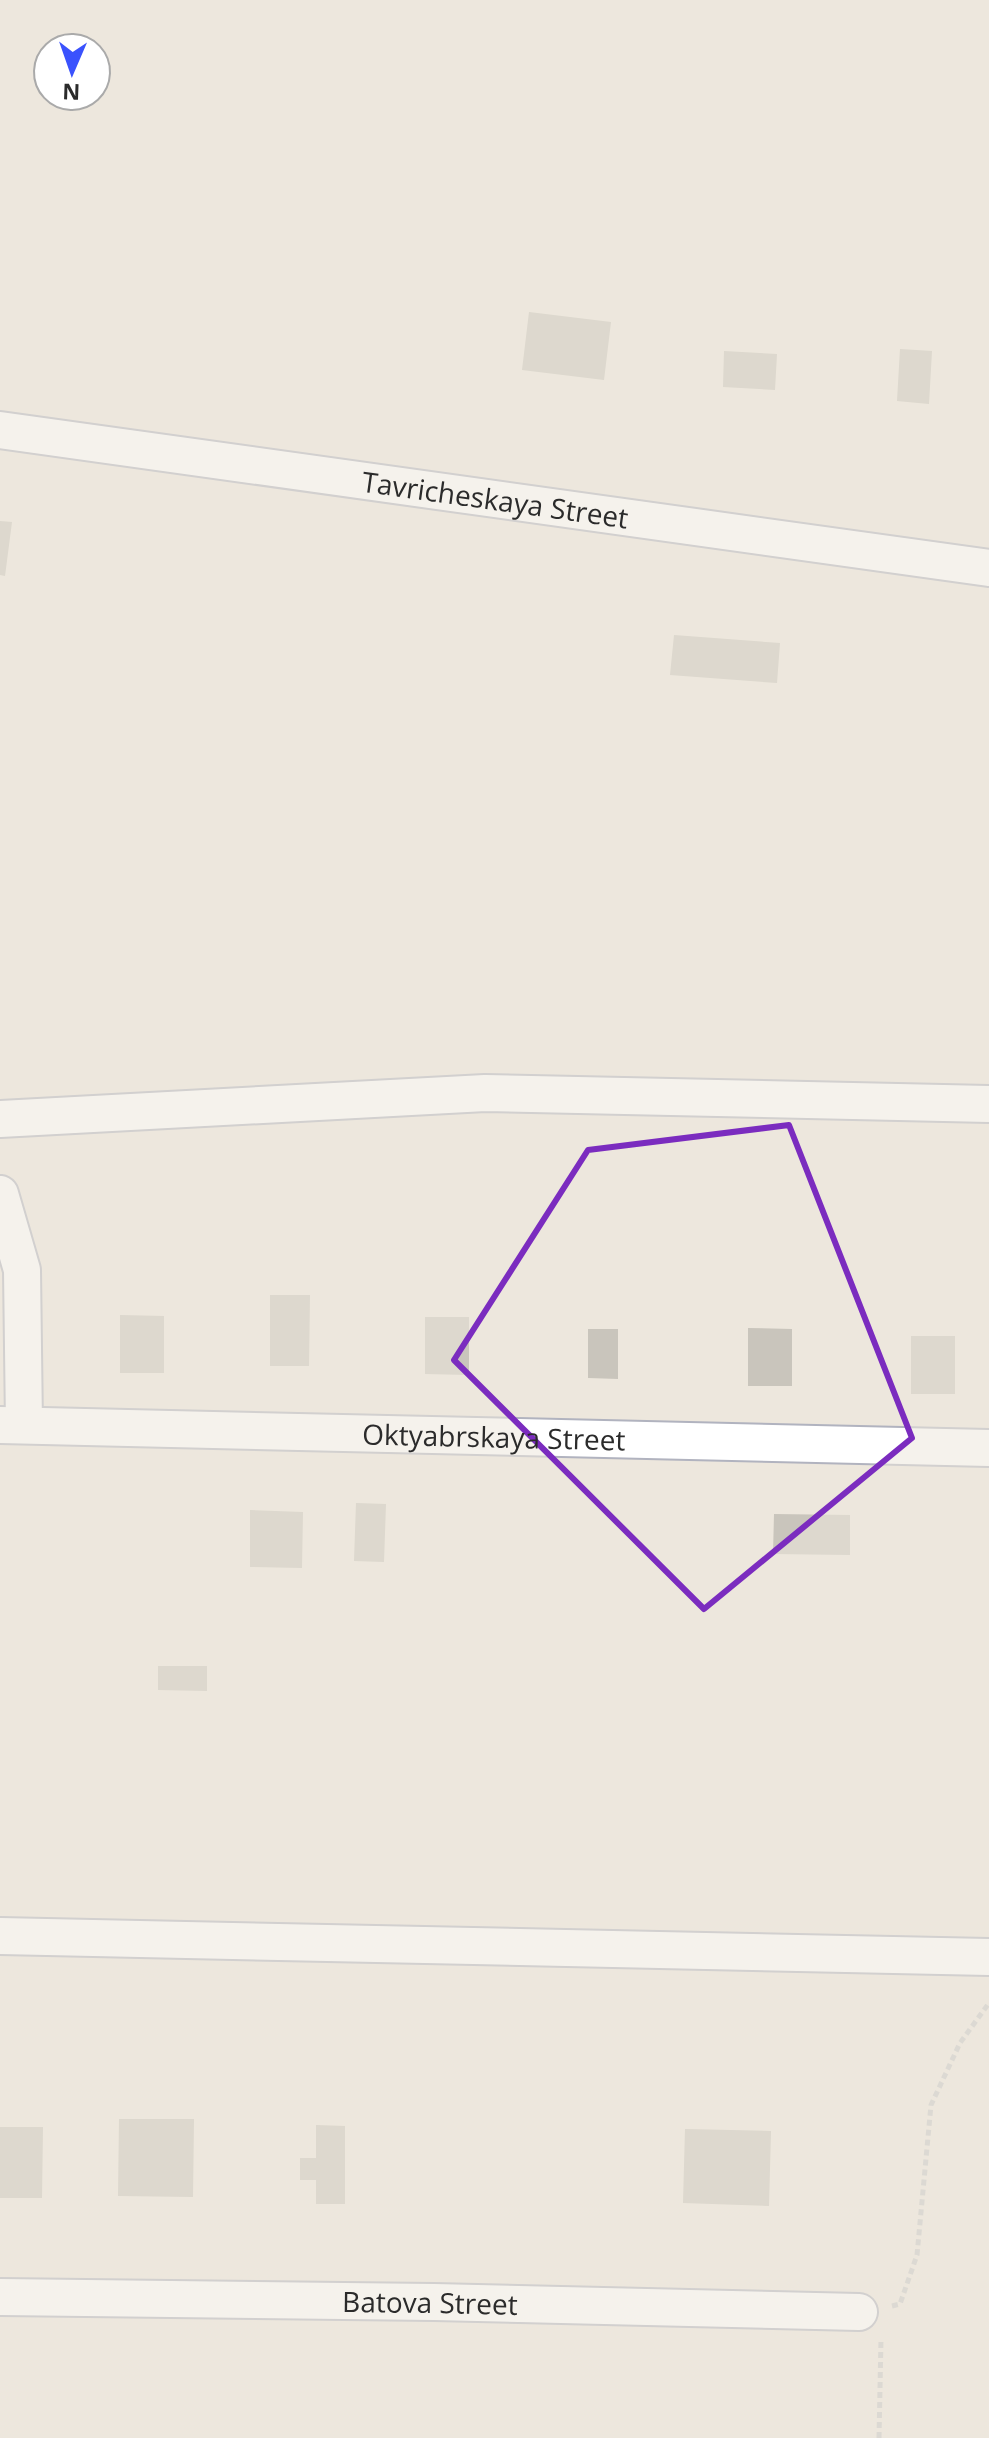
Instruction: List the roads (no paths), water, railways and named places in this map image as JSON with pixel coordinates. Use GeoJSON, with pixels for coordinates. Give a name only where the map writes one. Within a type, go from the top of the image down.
{"type":"FeatureCollection","features":[{"type":"Feature","properties":{"kind":"street","name":"Tavricheskaya Street"},"geometry":{"type":"LineString","coordinates":[[0,430],[989,568]]}},
{"type":"Feature","properties":{"kind":"street"},"geometry":{"type":"LineString","coordinates":[[0,1119],[485,1093],[989,1104]]}},
{"type":"Feature","properties":{"kind":"street"},"geometry":{"type":"LineString","coordinates":[[0,1194],[22,1270],[12,1425]]}},
{"type":"Feature","properties":{"kind":"street","name":"Oktyabrskaya Street"},"geometry":{"type":"LineString","coordinates":[[12,1425],[989,1448]]}},
{"type":"Feature","properties":{"kind":"street"},"geometry":{"type":"LineString","coordinates":[[0,1936],[989,1957]]}},
{"type":"Feature","properties":{"kind":"street","name":"Batova Street"},"geometry":{"type":"LineString","coordinates":[[0,2297],[870,2310]]}}]}
